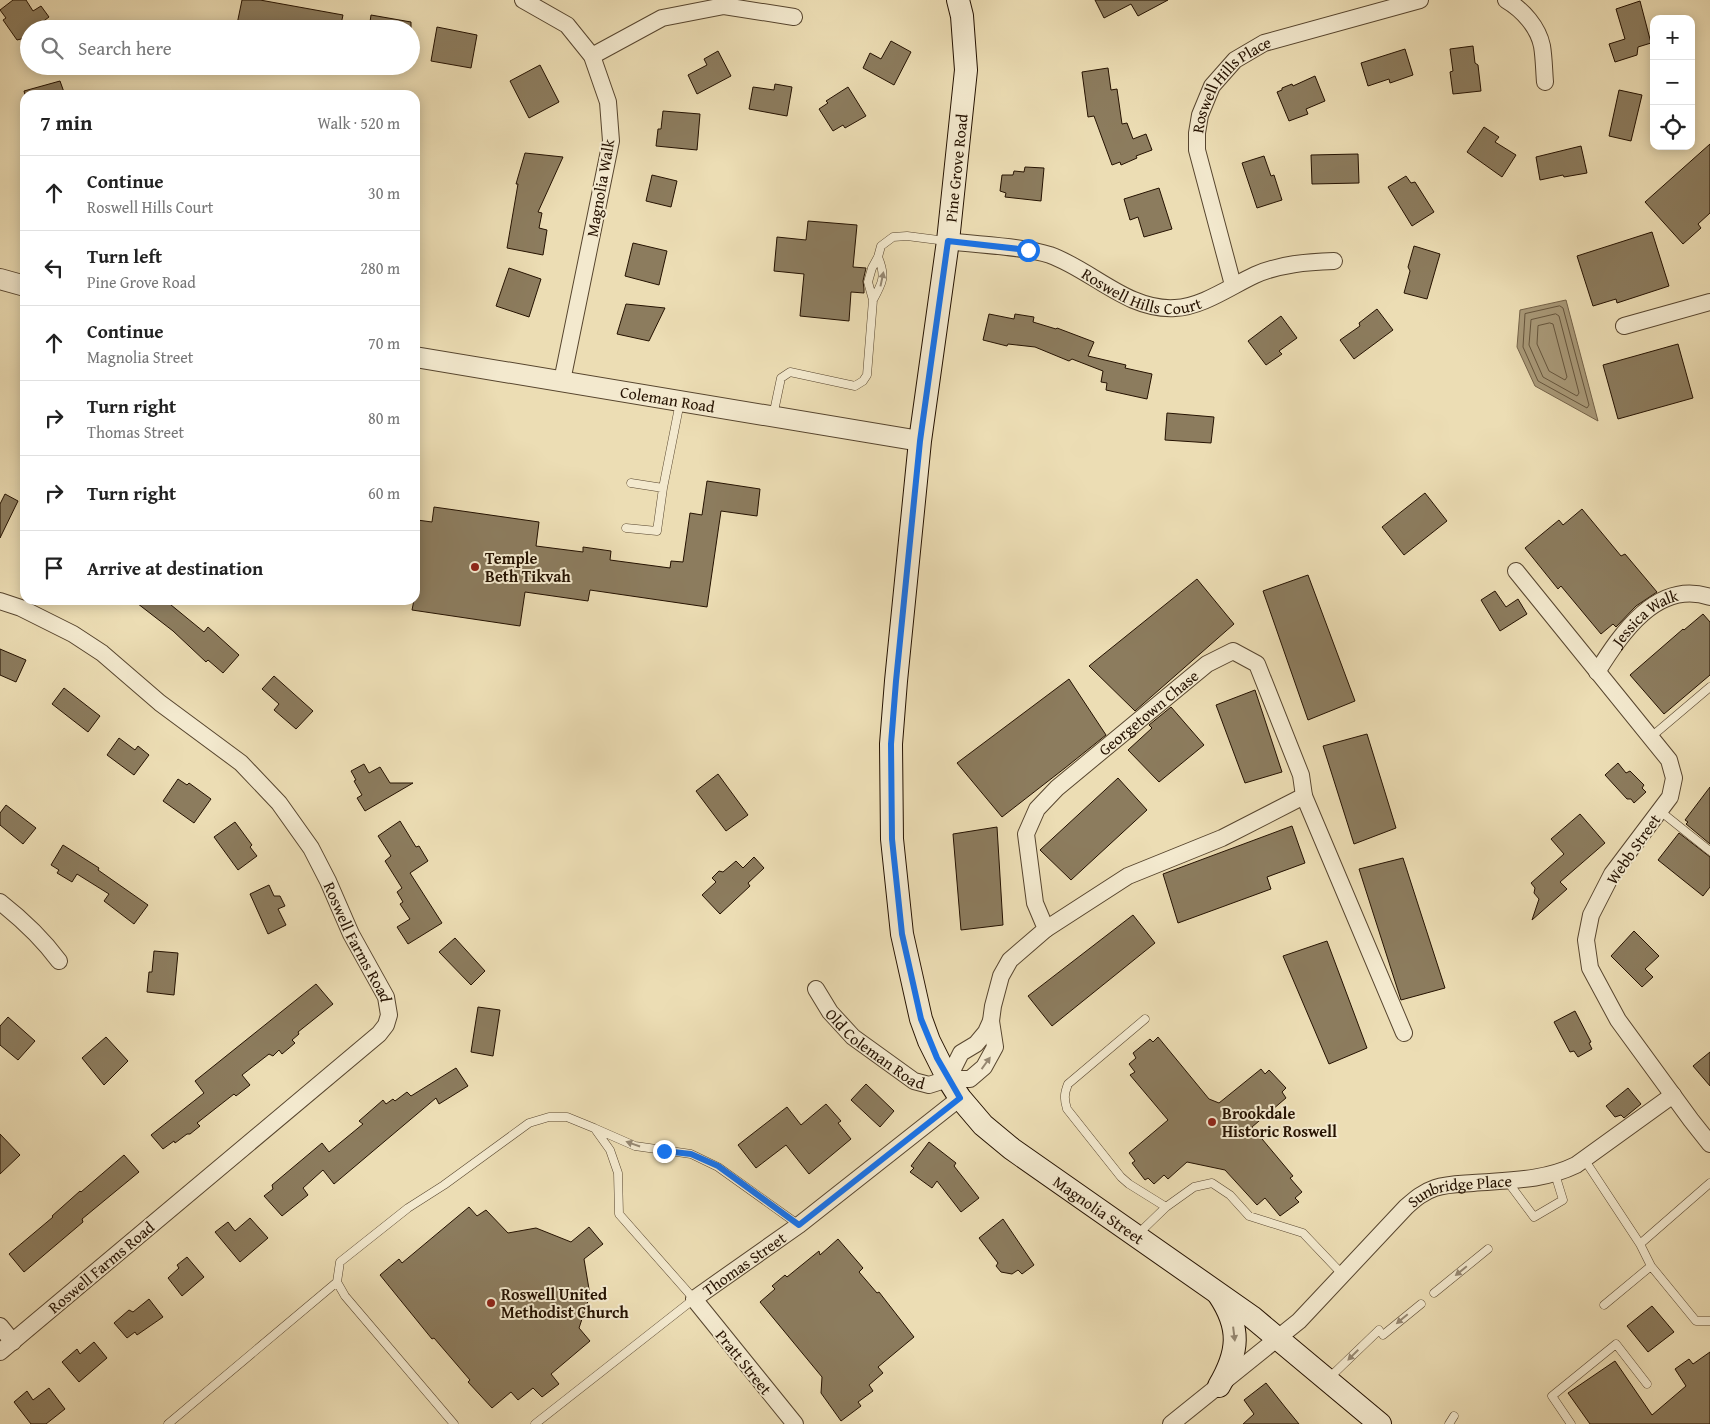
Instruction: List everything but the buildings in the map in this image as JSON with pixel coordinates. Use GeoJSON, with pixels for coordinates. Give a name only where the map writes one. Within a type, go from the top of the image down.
{"type":"FeatureCollection","features":[{"type":"Feature","properties":{"kind":"main road","name":"Pine Grove Road"},"geometry":{"type":"LineString","coordinates":[[902,934],[892,839],[891,744],[920,441],[948,241],[966,70],[962,16],[958,0]]}},
{"type":"Feature","properties":{"kind":"main road","name":"Magnolia Street"},"geometry":{"type":"LineString","coordinates":[[902,934],[921,1019],[929,1042],[960,1098],[983,1126],[1012,1149],[1215,1290],[1279,1338],[1380,1424]]}},
{"type":"Feature","properties":{"kind":"main road"},"geometry":{"type":"LineString","coordinates":[[1215,1290],[1232,1320],[1236,1341],[1230,1364],[1219,1386]]}},
{"type":"Feature","properties":{"kind":"street","name":"Magnolia Walk"},"geometry":{"type":"LineString","coordinates":[[523,0],[567,24],[592,56],[608,102],[611,141],[562,381]]}},
{"type":"Feature","properties":{"kind":"street","name":"Roswell Hills Place"},"geometry":{"type":"LineString","coordinates":[[1234,285],[1197,150],[1200,115],[1212,86],[1235,60],[1264,43],[1420,0]]}},
{"type":"Feature","properties":{"kind":"street"},"geometry":{"type":"LineString","coordinates":[[1506,0],[1527,17],[1536,31],[1542,46],[1545,82]]}},
{"type":"Feature","properties":{"kind":"street"},"geometry":{"type":"LineString","coordinates":[[592,56],[662,18],[724,6],[794,17]]}},
{"type":"Feature","properties":{"kind":"street","name":"Roswell Hills Court"},"geometry":{"type":"LineString","coordinates":[[948,241],[1028,250],[1049,255],[1069,263],[1133,300],[1158,308],[1194,305],[1258,274],[1282,266],[1334,261]]}},
{"type":"Feature","properties":{"kind":"street"},"geometry":{"type":"LineString","coordinates":[[0,279],[20,285]]}},
{"type":"Feature","properties":{"kind":"street"},"geometry":{"type":"LineString","coordinates":[[1624,326],[1710,302]]}},
{"type":"Feature","properties":{"kind":"street","name":"Coleman Road"},"geometry":{"type":"LineString","coordinates":[[420,359],[920,441]]}},
{"type":"Feature","properties":{"kind":"street","name":"Webb Street"},"geometry":{"type":"LineString","coordinates":[[1516,571],[1669,760],[1674,778],[1670,797],[1612,874],[1591,915],[1586,940],[1590,968],[1618,1020],[1710,1144]]}},
{"type":"Feature","properties":{"kind":"street","name":"Jessica Walk"},"geometry":{"type":"LineString","coordinates":[[1597,672],[1622,634],[1659,600],[1680,594],[1710,597]]}},
{"type":"Feature","properties":{"kind":"street","name":"Roswell Farms Road"},"geometry":{"type":"LineString","coordinates":[[0,601],[21,608],[73,634],[102,653],[160,703],[241,763],[279,803],[315,856],[328,881],[351,934],[386,997],[389,1015],[386,1025],[379,1034],[6,1347]]}},
{"type":"Feature","properties":{"kind":"street","name":"Georgetown Chase"},"geometry":{"type":"LineString","coordinates":[[1046,929],[1035,903],[1026,834],[1038,809],[1057,788],[1207,664],[1233,651],[1257,664],[1301,775],[1304,796],[1404,1033]]}},
{"type":"Feature","properties":{"kind":"street"},"geometry":{"type":"LineString","coordinates":[[991,1021],[995,1047],[984,1067],[970,1078],[948,1079],[961,1053],[976,1044],[986,1032],[991,1021],[1001,976],[1010,960],[1046,929],[1128,876],[1222,838],[1304,796]]}},
{"type":"Feature","properties":{"kind":"street"},"geometry":{"type":"LineString","coordinates":[[0,902],[28,924],[59,961]]}},
{"type":"Feature","properties":{"kind":"street","name":"Old Coleman Road"},"geometry":{"type":"LineString","coordinates":[[816,989],[830,1012],[853,1037],[914,1081],[929,1085],[948,1079]]}},
{"type":"Feature","properties":{"kind":"street","name":"Sunbridge Place"},"geometry":{"type":"LineString","coordinates":[[1171,1424],[1299,1321],[1406,1207],[1419,1196],[1434,1188],[1453,1184],[1543,1177],[1555,1174],[1576,1165],[1673,1096]]}},
{"type":"Feature","properties":{"kind":"street","name":"Thomas Street"},"geometry":{"type":"LineString","coordinates":[[694,1299],[799,1225],[960,1098]]}},
{"type":"Feature","properties":{"kind":"street","name":"Pratt Street"},"geometry":{"type":"LineString","coordinates":[[694,1299],[795,1424]]}},
{"type":"Feature","properties":{"kind":"street"},"geometry":{"type":"LineString","coordinates":[[0,1326],[6,1347]]}},
{"type":"Feature","properties":{"kind":"lane"},"geometry":{"type":"LineString","coordinates":[[772,416],[781,378],[790,372],[855,386],[863,381],[867,375],[873,300],[868,282],[881,246],[893,237],[906,236],[948,241]]}},
{"type":"Feature","properties":{"kind":"lane"},"geometry":{"type":"LineString","coordinates":[[873,300],[882,285],[884,271],[878,257]]}},
{"type":"Feature","properties":{"kind":"lane"},"geometry":{"type":"LineString","coordinates":[[626,528],[657,531],[663,488],[680,401]]}},
{"type":"Feature","properties":{"kind":"lane"},"geometry":{"type":"LineString","coordinates":[[631,483],[663,488]]}},
{"type":"Feature","properties":{"kind":"lane"},"geometry":{"type":"LineString","coordinates":[[1651,737],[1710,687]]}},
{"type":"Feature","properties":{"kind":"lane"},"geometry":{"type":"LineString","coordinates":[[1660,811],[1710,851]]}},
{"type":"Feature","properties":{"kind":"lane"},"geometry":{"type":"LineString","coordinates":[[1145,1018],[1068,1084],[1064,1093],[1064,1101],[1067,1109],[1121,1177],[1166,1207]]}},
{"type":"Feature","properties":{"kind":"lane"},"geometry":{"type":"LineString","coordinates":[[454,1424],[345,1296],[337,1282],[340,1262],[408,1208],[444,1185],[529,1123],[549,1117],[567,1117],[635,1146],[691,1154],[718,1166],[799,1225]]}},
{"type":"Feature","properties":{"kind":"lane"},"geometry":{"type":"LineString","coordinates":[[535,1424],[694,1299],[619,1214],[618,1173],[610,1150],[594,1128]]}},
{"type":"Feature","properties":{"kind":"lane"},"geometry":{"type":"LineString","coordinates":[[1584,1159],[1640,1244],[1651,1266],[1696,1321],[1710,1321]]}},
{"type":"Feature","properties":{"kind":"lane"},"geometry":{"type":"LineString","coordinates":[[1507,1180],[1534,1218],[1563,1200],[1555,1174]]}},
{"type":"Feature","properties":{"kind":"lane"},"geometry":{"type":"LineString","coordinates":[[1640,1244],[1710,1183]]}},
{"type":"Feature","properties":{"kind":"lane"},"geometry":{"type":"LineString","coordinates":[[1136,1235],[1166,1207],[1194,1187],[1212,1184],[1230,1195],[1249,1216],[1303,1233],[1343,1275]]}},
{"type":"Feature","properties":{"kind":"lane"},"geometry":{"type":"LineString","coordinates":[[1434,1293],[1488,1249]]}},
{"type":"Feature","properties":{"kind":"lane"},"geometry":{"type":"LineString","coordinates":[[1604,1305],[1651,1266]]}},
{"type":"Feature","properties":{"kind":"lane"},"geometry":{"type":"LineString","coordinates":[[168,1424],[337,1282]]}},
{"type":"Feature","properties":{"kind":"lane"},"geometry":{"type":"LineString","coordinates":[[1328,1380],[1381,1333],[1421,1304]]}},
{"type":"Feature","properties":{"kind":"lane"},"geometry":{"type":"LineString","coordinates":[[1571,1424],[1552,1396],[1616,1344],[1647,1384]]}},
{"type":"Feature","properties":{"kind":"lane"},"geometry":{"type":"LineString","coordinates":[[1449,1424],[1454,1416]]}},
{"type":"Feature","properties":{"kind":"water"},"geometry":{"type":"Polygon","coordinates":[[[1566,300],[1598,421],[1535,386],[1517,347],[1520,310],[1566,300]]]}},
{"type":"Feature","properties":{"kind":"place","name":"Temple Beth Tikvah"},"geometry":{"type":"Point","coordinates":[475,567]}},
{"type":"Feature","properties":{"kind":"place","name":"Brookdale Historic Roswell"},"geometry":{"type":"Point","coordinates":[1212,1122]}},
{"type":"Feature","properties":{"kind":"place","name":"Roswell United Methodist Church"},"geometry":{"type":"Point","coordinates":[491,1303]}},
{"type":"Feature","properties":{"kind":"route"},"geometry":{"type":"LineString","coordinates":[[664,1151],[691,1154],[718,1166],[799,1225],[960,1098],[929,1042],[921,1019],[902,934],[892,839],[891,744],[896,681],[920,441],[948,241],[1028,250]]}}]}
